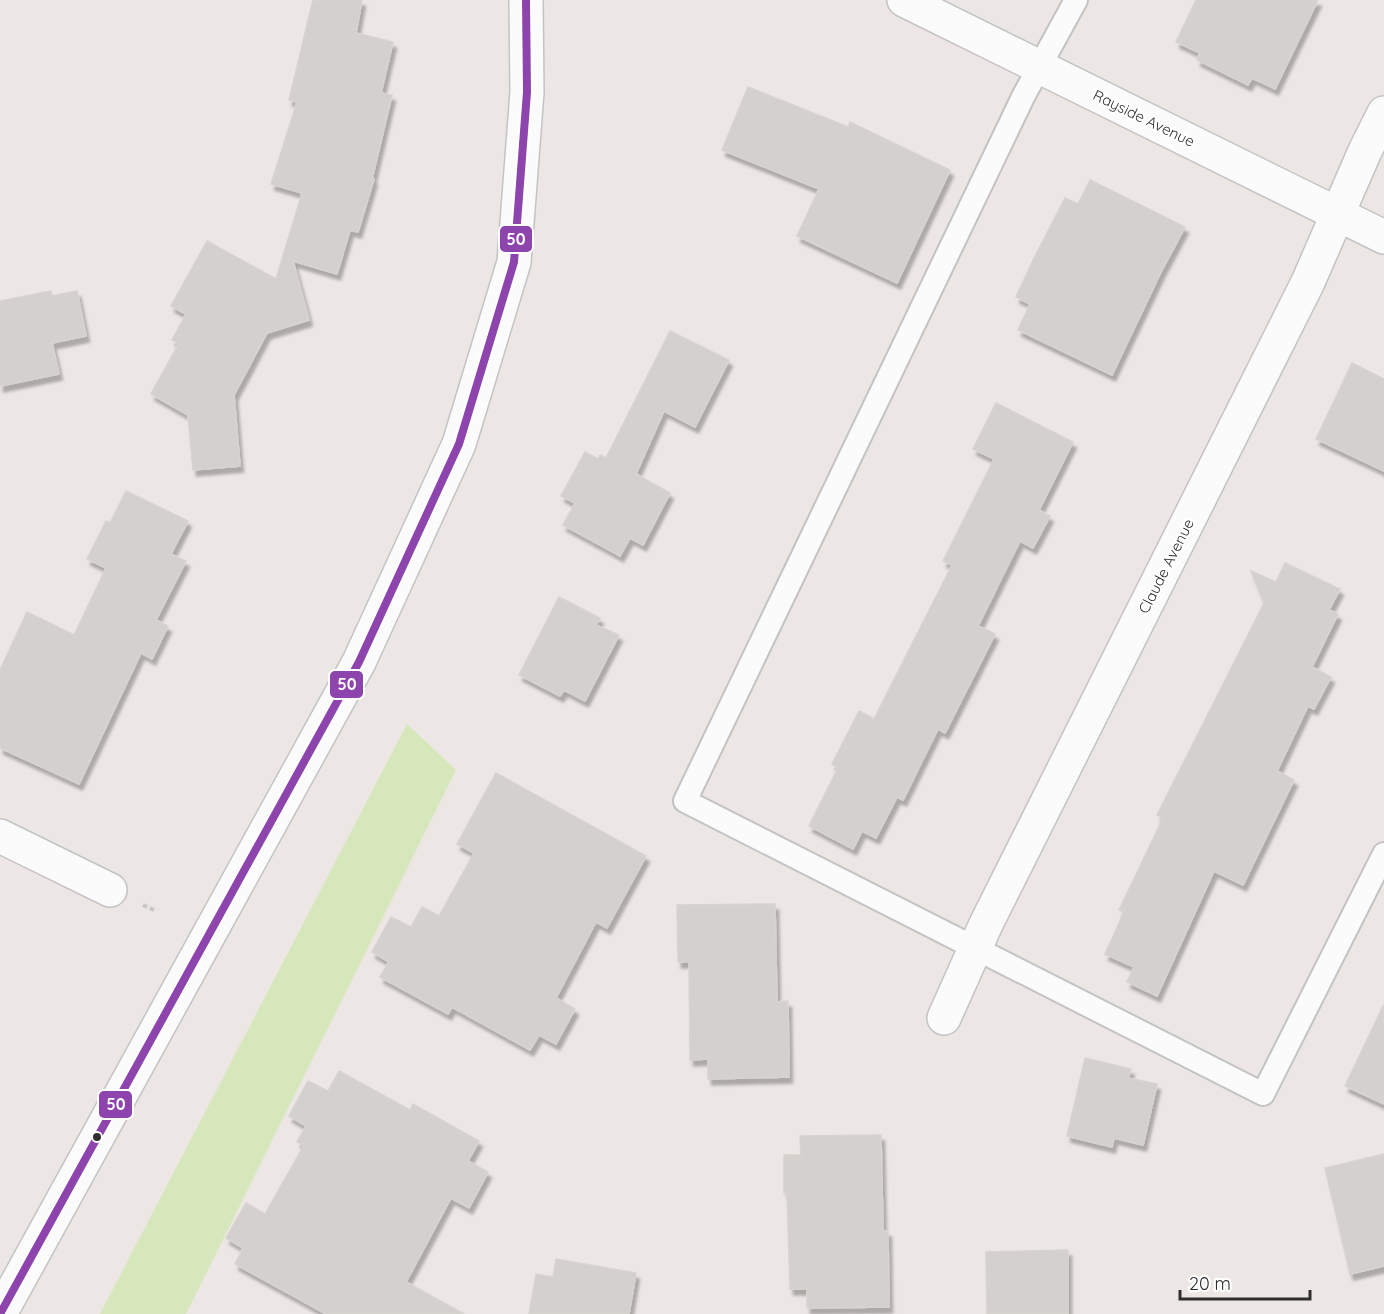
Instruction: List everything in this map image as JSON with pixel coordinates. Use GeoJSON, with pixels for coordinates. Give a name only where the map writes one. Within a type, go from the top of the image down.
{"type":"FeatureCollection","features":[{"type":"Feature","properties":{"kind":"street"},"geometry":{"type":"LineString","coordinates":[[0,1314],[358,662],[459,444],[514,262],[527,92],[526,0]]}},
{"type":"Feature","properties":{"kind":"street","name":"Rayside Avenue"},"geometry":{"type":"LineString","coordinates":[[904,0],[1384,237]]}},
{"type":"Feature","properties":{"kind":"street","name":"Claude Avenue"},"geometry":{"type":"LineString","coordinates":[[944,1018],[974,948],[1308,282],[1384,113]]}},
{"type":"Feature","properties":{"kind":"street"},"geometry":{"type":"LineString","coordinates":[[0,836],[110,890]]}},
{"type":"Feature","properties":{"kind":"lane"},"geometry":{"type":"LineString","coordinates":[[1076,0],[1024,95],[685,801],[1263,1094],[1384,854]]}},
{"type":"Feature","properties":{"kind":"green space"},"geometry":{"type":"Polygon","coordinates":[[[407,724],[456,770],[186,1314],[100,1314],[407,724]]]}},
{"type":"Feature","properties":{"kind":"building"},"geometry":{"type":"Polygon","coordinates":[[[313,0],[362,0],[356,33],[393,42],[381,93],[392,95],[372,179],[374,179],[358,232],[350,230],[337,274],[293,261],[309,320],[267,333],[234,395],[240,466],[193,470],[188,415],[151,394],[179,343],[172,340],[186,314],[171,306],[207,241],[276,279],[302,193],[271,184],[297,102],[289,100],[313,0]]]}},
{"type":"Feature","properties":{"kind":"building"},"geometry":{"type":"Polygon","coordinates":[[[1196,0],[1318,0],[1275,89],[1252,78],[1248,85],[1197,60],[1200,53],[1176,42],[1196,0]]]}},
{"type":"Feature","properties":{"kind":"building"},"geometry":{"type":"Polygon","coordinates":[[[748,87],[848,127],[850,122],[950,170],[897,283],[797,236],[819,189],[722,150],[748,87]]]}},
{"type":"Feature","properties":{"kind":"building"},"geometry":{"type":"Polygon","coordinates":[[[1090,180],[1185,227],[1112,375],[1018,330],[1030,304],[1016,297],[1033,260],[1065,198],[1078,204],[1090,180]]]}},
{"type":"Feature","properties":{"kind":"building"},"geometry":{"type":"Polygon","coordinates":[[[51,291],[52,296],[77,291],[86,336],[52,343],[59,374],[0,386],[0,301],[51,291]]]}},
{"type":"Feature","properties":{"kind":"building"},"geometry":{"type":"Polygon","coordinates":[[[670,331],[729,360],[695,427],[664,411],[636,474],[670,493],[643,545],[630,538],[620,556],[563,525],[575,503],[561,496],[585,452],[598,459],[600,455],[606,458],[670,331]]]}},
{"type":"Feature","properties":{"kind":"building"},"geometry":{"type":"Polygon","coordinates":[[[1352,363],[1384,379],[1384,471],[1316,439],[1352,363]]]}},
{"type":"Feature","properties":{"kind":"building"},"geometry":{"type":"Polygon","coordinates":[[[996,403],[1073,442],[1039,510],[1050,516],[1033,548],[1020,541],[978,626],[995,634],[945,733],[938,729],[903,800],[897,797],[876,838],[862,831],[853,849],[809,826],[838,768],[832,764],[859,711],[874,719],[952,565],[943,561],[994,459],[973,449],[996,403]]]}},
{"type":"Feature","properties":{"kind":"building"},"geometry":{"type":"Polygon","coordinates":[[[126,491],[188,521],[171,554],[186,561],[156,620],[168,626],[152,659],[141,653],[79,784],[0,748],[0,670],[27,612],[74,635],[106,568],[87,559],[106,521],[110,523],[126,491]]]}},
{"type":"Feature","properties":{"kind":"building"},"geometry":{"type":"Polygon","coordinates":[[[1285,563],[1340,589],[1329,610],[1338,614],[1312,667],[1331,677],[1314,709],[1308,706],[1277,771],[1294,780],[1243,885],[1214,871],[1157,996],[1127,982],[1134,967],[1105,954],[1124,912],[1119,910],[1163,818],[1157,815],[1264,603],[1251,571],[1276,582],[1285,563]]]}},
{"type":"Feature","properties":{"kind":"building"},"geometry":{"type":"Polygon","coordinates":[[[559,597],[600,618],[596,625],[619,635],[585,701],[564,690],[560,696],[519,675],[559,597]]]}},
{"type":"Feature","properties":{"kind":"building"},"geometry":{"type":"Polygon","coordinates":[[[496,773],[646,856],[607,928],[596,922],[556,998],[575,1009],[556,1044],[539,1035],[530,1050],[452,1007],[448,1014],[380,977],[389,962],[372,952],[391,917],[411,927],[422,907],[439,916],[474,853],[457,844],[496,773]]]}},
{"type":"Feature","properties":{"kind":"building"},"geometry":{"type":"Polygon","coordinates":[[[775,904],[777,1002],[788,1001],[789,1077],[708,1079],[708,1059],[690,1060],[689,962],[678,962],[677,905],[775,904]]]}},
{"type":"Feature","properties":{"kind":"building"},"geometry":{"type":"Polygon","coordinates":[[[1384,1004],[1384,1104],[1345,1086],[1384,1004]]]}},
{"type":"Feature","properties":{"kind":"building"},"geometry":{"type":"Polygon","coordinates":[[[1085,1058],[1131,1069],[1128,1078],[1157,1084],[1143,1145],[1114,1138],[1112,1147],[1067,1136],[1085,1058]]]}},
{"type":"Feature","properties":{"kind":"building"},"geometry":{"type":"Polygon","coordinates":[[[339,1071],[410,1110],[413,1104],[479,1141],[468,1161],[488,1172],[469,1208],[451,1198],[406,1282],[464,1314],[326,1314],[235,1264],[243,1248],[226,1238],[246,1203],[265,1214],[304,1145],[297,1142],[306,1126],[289,1116],[308,1081],[328,1091],[339,1071]]]}},
{"type":"Feature","properties":{"kind":"building"},"geometry":{"type":"Polygon","coordinates":[[[881,1135],[883,1231],[888,1231],[889,1307],[807,1308],[807,1289],[790,1289],[784,1155],[801,1155],[800,1136],[881,1135]]]}},
{"type":"Feature","properties":{"kind":"building"},"geometry":{"type":"Polygon","coordinates":[[[1384,1154],[1384,1266],[1350,1274],[1325,1168],[1384,1154]]]}},
{"type":"Feature","properties":{"kind":"building"},"geometry":{"type":"Polygon","coordinates":[[[1068,1250],[1068,1314],[987,1314],[986,1252],[1068,1250]]]}},
{"type":"Feature","properties":{"kind":"building"},"geometry":{"type":"Polygon","coordinates":[[[556,1259],[636,1273],[629,1314],[529,1314],[536,1274],[553,1277],[556,1259]]]}},
{"type":"Feature","properties":{"kind":"transit line","name":"50"},"geometry":{"type":"LineString","coordinates":[[0,1314],[359,662],[459,444],[514,262],[527,92],[526,0]]}}]}
